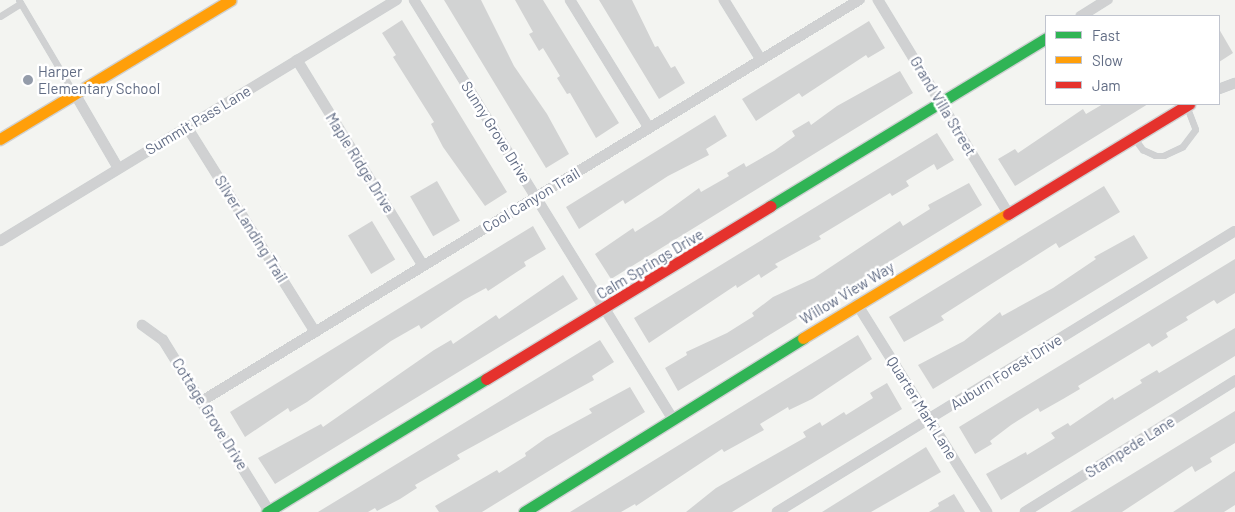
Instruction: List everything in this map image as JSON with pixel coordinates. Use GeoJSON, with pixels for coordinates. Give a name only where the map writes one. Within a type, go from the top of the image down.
{"type":"FeatureCollection","features":[{"type":"Feature","properties":{"kind":"street"},"geometry":{"type":"LineString","coordinates":[[0,139],[230,0]]}},
{"type":"Feature","properties":{"kind":"street","name":"Summit Pass Lane"},"geometry":{"type":"LineString","coordinates":[[0,241],[397,0]]}},
{"type":"Feature","properties":{"kind":"street","name":"Sunny Grove Drive"},"geometry":{"type":"LineString","coordinates":[[414,0],[672,418]]}},
{"type":"Feature","properties":{"kind":"street"},"geometry":{"type":"LineString","coordinates":[[570,0],[649,128]]}},
{"type":"Feature","properties":{"kind":"street"},"geometry":{"type":"LineString","coordinates":[[724,0],[761,60]]}},
{"type":"Feature","properties":{"kind":"street","name":"Cool Canyon Trail"},"geometry":{"type":"LineString","coordinates":[[202,401],[859,0]]}},
{"type":"Feature","properties":{"kind":"street","name":"Grand Villa Street"},"geometry":{"type":"LineString","coordinates":[[878,0],[1008,212]]}},
{"type":"Feature","properties":{"kind":"street"},"geometry":{"type":"LineString","coordinates":[[1083,15],[1108,0]]}},
{"type":"Feature","properties":{"kind":"street","name":"Calm Springs Drive"},"geometry":{"type":"LineString","coordinates":[[268,511],[605,309],[1045,39]]}},
{"type":"Feature","properties":{"kind":"street","name":"Maple Ridge Drive"},"geometry":{"type":"LineString","coordinates":[[297,60],[423,266]]}},
{"type":"Feature","properties":{"kind":"street"},"geometry":{"type":"LineString","coordinates":[[1220,89],[1235,83]]}},
{"type":"Feature","properties":{"kind":"street"},"geometry":{"type":"LineString","coordinates":[[75,94],[118,168]]}},
{"type":"Feature","properties":{"kind":"street","name":"Willow View Way"},"geometry":{"type":"LineString","coordinates":[[527,511],[672,418],[857,304],[1186,105]]}},
{"type":"Feature","properties":{"kind":"street","name":"Silver Landing Trail"},"geometry":{"type":"LineString","coordinates":[[187,127],[315,332]]}},
{"type":"Feature","properties":{"kind":"street","name":"Auburn Forest Drive"},"geometry":{"type":"LineString","coordinates":[[776,512],[1235,231]]}},
{"type":"Feature","properties":{"kind":"street","name":"Quarter Mark Lane"},"geometry":{"type":"LineString","coordinates":[[857,304],[987,512]]}},
{"type":"Feature","properties":{"kind":"street","name":"Cottage Grove Drive"},"geometry":{"type":"LineString","coordinates":[[142,325],[163,340],[268,511]]}},
{"type":"Feature","properties":{"kind":"street","name":"Stampede Lane"},"geometry":{"type":"LineString","coordinates":[[1025,512],[1235,381]]}},
{"type":"Feature","properties":{"kind":"lane"},"geometry":{"type":"LineString","coordinates":[[0,17],[20,2],[75,94]]}},
{"type":"Feature","properties":{"kind":"lane"},"geometry":{"type":"LineString","coordinates":[[1133,137],[1149,155],[1164,156],[1183,147],[1196,130],[1188,105]]}},
{"type":"Feature","properties":{"kind":"building"},"geometry":{"type":"Polygon","coordinates":[[[444,0],[481,0],[514,66],[547,114],[569,154],[546,168],[444,0]]]}},
{"type":"Feature","properties":{"kind":"building"},"geometry":{"type":"Polygon","coordinates":[[[515,0],[543,0],[619,123],[596,138],[570,93],[567,94],[557,78],[560,76],[543,48],[539,51],[529,34],[533,32],[515,0]]]}},
{"type":"Feature","properties":{"kind":"building"},"geometry":{"type":"Polygon","coordinates":[[[599,0],[632,0],[655,47],[658,46],[671,68],[675,66],[685,83],[659,99],[599,0]]]}},
{"type":"Feature","properties":{"kind":"building"},"geometry":{"type":"Polygon","coordinates":[[[402,20],[507,192],[485,206],[443,147],[431,124],[434,122],[393,57],[396,55],[382,33],[402,20]]]}},
{"type":"Feature","properties":{"kind":"building"},"geometry":{"type":"Polygon","coordinates":[[[869,21],[885,48],[868,58],[866,55],[802,97],[799,93],[756,121],[742,99],[869,21]]]}},
{"type":"Feature","properties":{"kind":"building"},"geometry":{"type":"Polygon","coordinates":[[[1220,31],[1233,53],[1220,61],[1220,31]]]}},
{"type":"Feature","properties":{"kind":"building"},"geometry":{"type":"Polygon","coordinates":[[[900,71],[913,93],[611,279],[595,254],[633,228],[635,232],[662,215],[699,188],[701,192],[729,176],[727,173],[744,163],[746,167],[774,151],[795,136],[792,131],[809,121],[811,125],[837,106],[900,71]]]}},
{"type":"Feature","properties":{"kind":"building"},"geometry":{"type":"Polygon","coordinates":[[[1101,105],[1146,105],[1015,186],[998,159],[1015,149],[1018,153],[1083,109],[1086,114],[1101,105]]]}},
{"type":"Feature","properties":{"kind":"building"},"geometry":{"type":"Polygon","coordinates":[[[715,115],[727,136],[706,149],[709,155],[668,176],[625,204],[623,200],[579,229],[566,207],[715,115]]]}},
{"type":"Feature","properties":{"kind":"building"},"geometry":{"type":"Polygon","coordinates":[[[937,133],[954,160],[937,170],[934,164],[906,181],[909,186],[892,196],[890,193],[819,236],[821,239],[775,264],[778,267],[761,278],[759,274],[737,288],[736,285],[649,343],[634,318],[937,133]]]}},
{"type":"Feature","properties":{"kind":"building"},"geometry":{"type":"Polygon","coordinates":[[[437,181],[460,221],[433,236],[410,197],[437,181]]]}},
{"type":"Feature","properties":{"kind":"building"},"geometry":{"type":"Polygon","coordinates":[[[969,183],[982,205],[678,391],[665,368],[687,355],[686,352],[727,333],[754,316],[752,313],[773,297],[814,278],[900,221],[903,226],[930,209],[928,205],[969,183]]]}},
{"type":"Feature","properties":{"kind":"building"},"geometry":{"type":"Polygon","coordinates":[[[1104,186],[1120,212],[1059,248],[1056,243],[941,316],[944,320],[904,342],[889,317],[1104,186]]]}},
{"type":"Feature","properties":{"kind":"building"},"geometry":{"type":"Polygon","coordinates":[[[372,221],[395,260],[371,274],[348,235],[372,221]]]}},
{"type":"Feature","properties":{"kind":"building"},"geometry":{"type":"Polygon","coordinates":[[[533,226],[546,249],[524,262],[526,266],[488,291],[486,288],[464,300],[421,329],[419,325],[391,341],[307,402],[290,412],[288,408],[245,437],[230,412],[533,226]]]}},
{"type":"Feature","properties":{"kind":"building"},"geometry":{"type":"Polygon","coordinates":[[[1134,235],[1148,258],[933,389],[918,365],[964,341],[1000,312],[1002,316],[1053,288],[1096,259],[1094,257],[1134,235]]]}},
{"type":"Feature","properties":{"kind":"building"},"geometry":{"type":"Polygon","coordinates":[[[1235,259],[1235,293],[1217,304],[1214,300],[1186,317],[1188,320],[1166,333],[1168,337],[1152,347],[1149,343],[1078,386],[1080,389],[1063,399],[1040,412],[1038,408],[1011,425],[990,441],[992,444],[975,454],[959,427],[1235,259]]]}},
{"type":"Feature","properties":{"kind":"building"},"geometry":{"type":"Polygon","coordinates":[[[563,275],[578,299],[275,484],[258,458],[321,424],[323,427],[434,350],[451,340],[453,344],[496,315],[499,319],[563,275]]]}},
{"type":"Feature","properties":{"kind":"building"},"geometry":{"type":"Polygon","coordinates":[[[1235,328],[1235,356],[1001,500],[986,474],[1026,452],[1027,455],[1055,438],[1051,433],[1068,423],[1070,426],[1113,397],[1114,400],[1142,383],[1140,380],[1157,370],[1159,373],[1235,328]]]}},
{"type":"Feature","properties":{"kind":"building"},"geometry":{"type":"Polygon","coordinates":[[[858,335],[872,359],[812,399],[789,410],[788,407],[760,424],[764,430],[724,452],[722,449],[636,506],[635,504],[621,512],[570,512],[858,335]]]}},
{"type":"Feature","properties":{"kind":"building"},"geometry":{"type":"Polygon","coordinates":[[[600,340],[614,362],[592,376],[594,380],[457,455],[460,459],[415,485],[417,488],[400,499],[377,511],[375,508],[368,512],[318,512],[600,340]]]}},
{"type":"Feature","properties":{"kind":"building"},"geometry":{"type":"Polygon","coordinates":[[[887,383],[902,409],[732,512],[686,512],[716,488],[806,437],[803,432],[820,422],[822,426],[844,412],[846,415],[873,398],[870,393],[887,383]]]}},
{"type":"Feature","properties":{"kind":"building"},"geometry":{"type":"Polygon","coordinates":[[[630,387],[645,412],[482,512],[439,512],[435,506],[497,470],[499,473],[526,456],[525,453],[546,438],[592,413],[589,409],[630,387]]]}},
{"type":"Feature","properties":{"kind":"building"},"geometry":{"type":"Polygon","coordinates":[[[1235,411],[1235,443],[1210,458],[1212,462],[1195,472],[1192,466],[1122,512],[1070,512],[1235,411]]]}},
{"type":"Feature","properties":{"kind":"building"},"geometry":{"type":"Polygon","coordinates":[[[926,447],[941,472],[871,512],[822,512],[926,447]]]}},
{"type":"Feature","properties":{"kind":"building"},"geometry":{"type":"Polygon","coordinates":[[[1235,471],[1235,505],[1224,512],[1173,512],[1235,471]]]}},
{"type":"Feature","properties":{"kind":"building"},"geometry":{"type":"Polygon","coordinates":[[[954,494],[965,512],[929,512],[939,506],[938,503],[954,494]]]}},
{"type":"Feature","properties":{"kind":"traffic: fast"},"geometry":{"type":"LineString","coordinates":[[770,206],[1045,39]]}},
{"type":"Feature","properties":{"kind":"traffic: fast"},"geometry":{"type":"LineString","coordinates":[[524,512],[803,338]]}},
{"type":"Feature","properties":{"kind":"traffic: fast"},"geometry":{"type":"LineString","coordinates":[[267,512],[486,379]]}},
{"type":"Feature","properties":{"kind":"traffic: slow"},"geometry":{"type":"LineString","coordinates":[[0,139],[230,0]]}},
{"type":"Feature","properties":{"kind":"traffic: slow"},"geometry":{"type":"LineString","coordinates":[[803,338],[1008,214]]}},
{"type":"Feature","properties":{"kind":"traffic: jam"},"geometry":{"type":"LineString","coordinates":[[1008,214],[1187,105]]}},
{"type":"Feature","properties":{"kind":"traffic: jam"},"geometry":{"type":"LineString","coordinates":[[486,379],[770,206]]}},
{"type":"Feature","properties":{"kind":"place","name":"Harper Elementary School"},"geometry":{"type":"Point","coordinates":[28,80]}}]}
